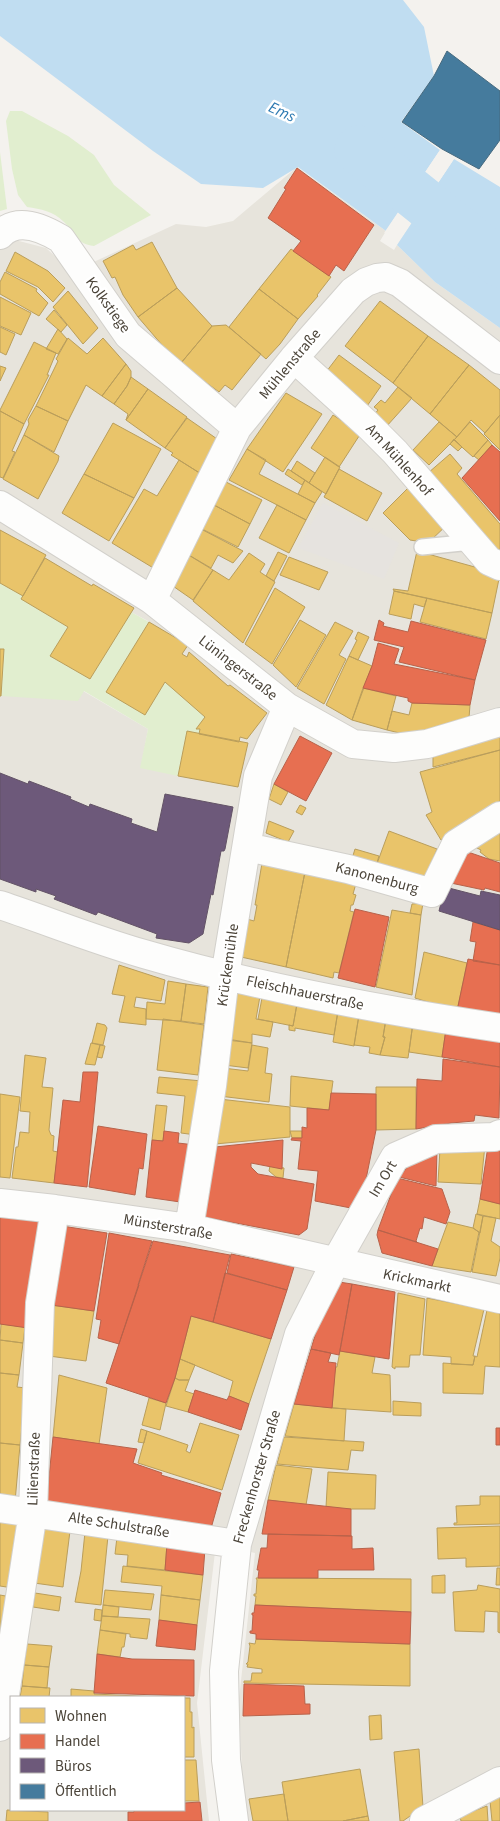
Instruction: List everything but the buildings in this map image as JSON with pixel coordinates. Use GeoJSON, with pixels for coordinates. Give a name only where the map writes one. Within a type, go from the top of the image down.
{"type":"FeatureCollection","features":[{"type":"Feature","properties":{"kind":"street","name":"Kolkstiege"},"geometry":{"type":"LineString","coordinates":[[0,235],[6,228],[26,225],[45,230],[61,239],[128,335],[237,428]]}},
{"type":"Feature","properties":{"kind":"street","name":"Mühlenstraße"},"geometry":{"type":"LineString","coordinates":[[152,600],[237,428],[294,358],[353,291],[366,282],[377,278],[386,278],[400,283],[500,360]]}},
{"type":"Feature","properties":{"kind":"street","name":"Am Mühlenhof"},"geometry":{"type":"LineString","coordinates":[[294,358],[368,424],[395,452],[489,561],[500,566]]}},
{"type":"Feature","properties":{"kind":"street","name":"Lüningerstraße"},"geometry":{"type":"LineString","coordinates":[[0,505],[152,600],[287,707],[353,744],[394,748],[428,744],[500,722]]}},
{"type":"Feature","properties":{"kind":"street","name":"Krückemühle"},"geometry":{"type":"LineString","coordinates":[[189,1228],[212,1086],[225,976],[258,776],[287,707]]}},
{"type":"Feature","properties":{"kind":"street","name":"Kanonenburg"},"geometry":{"type":"LineString","coordinates":[[247,848],[348,870],[432,893],[456,844],[500,816]]}},
{"type":"Feature","properties":{"kind":"street","name":"Fleischhauerstraße"},"geometry":{"type":"LineString","coordinates":[[0,905],[142,954],[225,976],[390,1012],[500,1028]]}},
{"type":"Feature","properties":{"kind":"street","name":"Im Ort"},"geometry":{"type":"LineString","coordinates":[[335,1263],[395,1157],[436,1139],[497,1136]]}},
{"type":"Feature","properties":{"kind":"street","name":"Münsterstraße"},"geometry":{"type":"LineString","coordinates":[[0,1203],[189,1228],[335,1263]]}},
{"type":"Feature","properties":{"kind":"street","name":"Lilienstraße"},"geometry":{"type":"LineString","coordinates":[[0,1727],[33,1512],[40,1302],[55,1209]]}},
{"type":"Feature","properties":{"kind":"street","name":"Krickmarkt"},"geometry":{"type":"LineString","coordinates":[[335,1263],[500,1299]]}},
{"type":"Feature","properties":{"kind":"street","name":"Freckenhorster Straße"},"geometry":{"type":"LineString","coordinates":[[234,1821],[226,1760],[224,1671],[237,1544],[299,1334],[335,1263]]}},
{"type":"Feature","properties":{"kind":"street","name":"Alte Schulstraße"},"geometry":{"type":"LineString","coordinates":[[0,1508],[237,1544]]}},
{"type":"Feature","properties":{"kind":"street"},"geometry":{"type":"LineString","coordinates":[[424,1821],[500,1781]]}},
{"type":"Feature","properties":{"kind":"lane"},"geometry":{"type":"LineString","coordinates":[[422,547],[472,542]]}},
{"type":"Feature","properties":{"kind":"shaded area"},"geometry":{"type":"Polygon","coordinates":[[[297,167],[386,231],[380,241],[394,250],[397,245],[435,282],[500,328],[500,1821],[247,1821],[243,1797],[239,1699],[255,1553],[216,1544],[197,1703],[209,1821],[0,1821],[0,649],[4,649],[2,695],[83,691],[148,729],[141,768],[187,731],[196,729],[165,682],[145,715],[106,692],[148,621],[131,612],[90,679],[50,656],[67,626],[21,599],[22,596],[0,583],[0,215],[19,241],[46,248],[72,272],[176,224],[206,227],[233,221],[297,167]]]}},
{"type":"Feature","properties":{"kind":"shaded area"},"geometry":{"type":"Polygon","coordinates":[[[323,503],[399,543],[384,579],[298,548],[323,503]]]}},
{"type":"Feature","properties":{"kind":"green space"},"geometry":{"type":"Polygon","coordinates":[[[10,111],[22,111],[68,136],[94,155],[114,185],[151,215],[94,246],[79,240],[56,215],[27,207],[18,195],[12,169],[6,121],[10,111]]]}},
{"type":"Feature","properties":{"kind":"green space"},"geometry":{"type":"Polygon","coordinates":[[[0,152],[7,209],[0,211],[0,152]]]}},
{"type":"Feature","properties":{"kind":"green space"},"geometry":{"type":"Polygon","coordinates":[[[0,583],[23,596],[21,599],[68,627],[50,656],[90,679],[131,612],[149,622],[106,692],[145,715],[165,682],[205,717],[197,729],[200,729],[199,734],[187,732],[178,776],[140,768],[148,729],[84,691],[78,701],[1,696],[4,649],[0,649],[0,583]]]}},
{"type":"Feature","properties":{"kind":"water"},"geometry":{"type":"Polygon","coordinates":[[[0,0],[403,0],[424,27],[434,76],[401,122],[440,150],[386,231],[298,167],[263,188],[201,184],[153,151],[0,36],[0,0]]]}},
{"type":"Feature","properties":{"kind":"water"},"geometry":{"type":"Polygon","coordinates":[[[454,159],[500,187],[500,328],[435,282],[397,245],[454,159]]]}},
{"type":"Feature","properties":{"kind":"pier"},"geometry":{"type":"Polygon","coordinates":[[[440,150],[442,151],[388,232],[384,233],[440,150]]]}},
{"type":"Feature","properties":{"kind":"pier"},"geometry":{"type":"Polygon","coordinates":[[[452,157],[454,159],[395,247],[395,244],[452,157]]]}},
{"type":"Feature","properties":{"kind":"waterway","name":"Ems"},"geometry":{"type":"LineString","coordinates":[[359,150],[500,263]]}}]}
